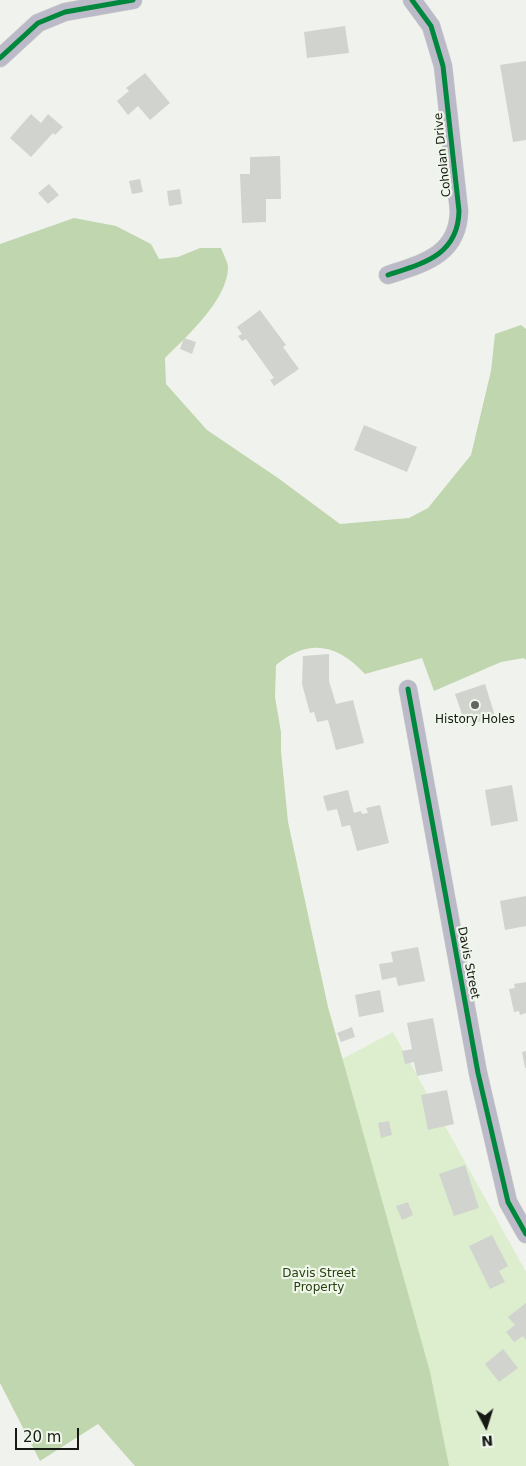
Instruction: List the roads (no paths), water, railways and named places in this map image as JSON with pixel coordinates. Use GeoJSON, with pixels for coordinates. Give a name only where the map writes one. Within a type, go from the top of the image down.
{"type":"FeatureCollection","features":[{"type":"Feature","properties":{"kind":"street"},"geometry":{"type":"LineString","coordinates":[[0,58],[38,23],[65,12],[133,0]]}},
{"type":"Feature","properties":{"kind":"street","name":"Coholan Drive"},"geometry":{"type":"LineString","coordinates":[[388,275],[418,265],[439,254],[452,242],[459,227],[459,211],[443,66],[431,26],[412,0]]}},
{"type":"Feature","properties":{"kind":"street","name":"Davis Street"},"geometry":{"type":"LineString","coordinates":[[408,689],[478,1073],[508,1202],[526,1234]]}},
{"type":"Feature","properties":{"kind":"place","name":"History Holes"},"geometry":{"type":"Point","coordinates":[475,705]}},
{"type":"Feature","properties":{"kind":"park label","name":"Davis Street Property"},"geometry":{"type":"Point","coordinates":[319,1281]}}]}
